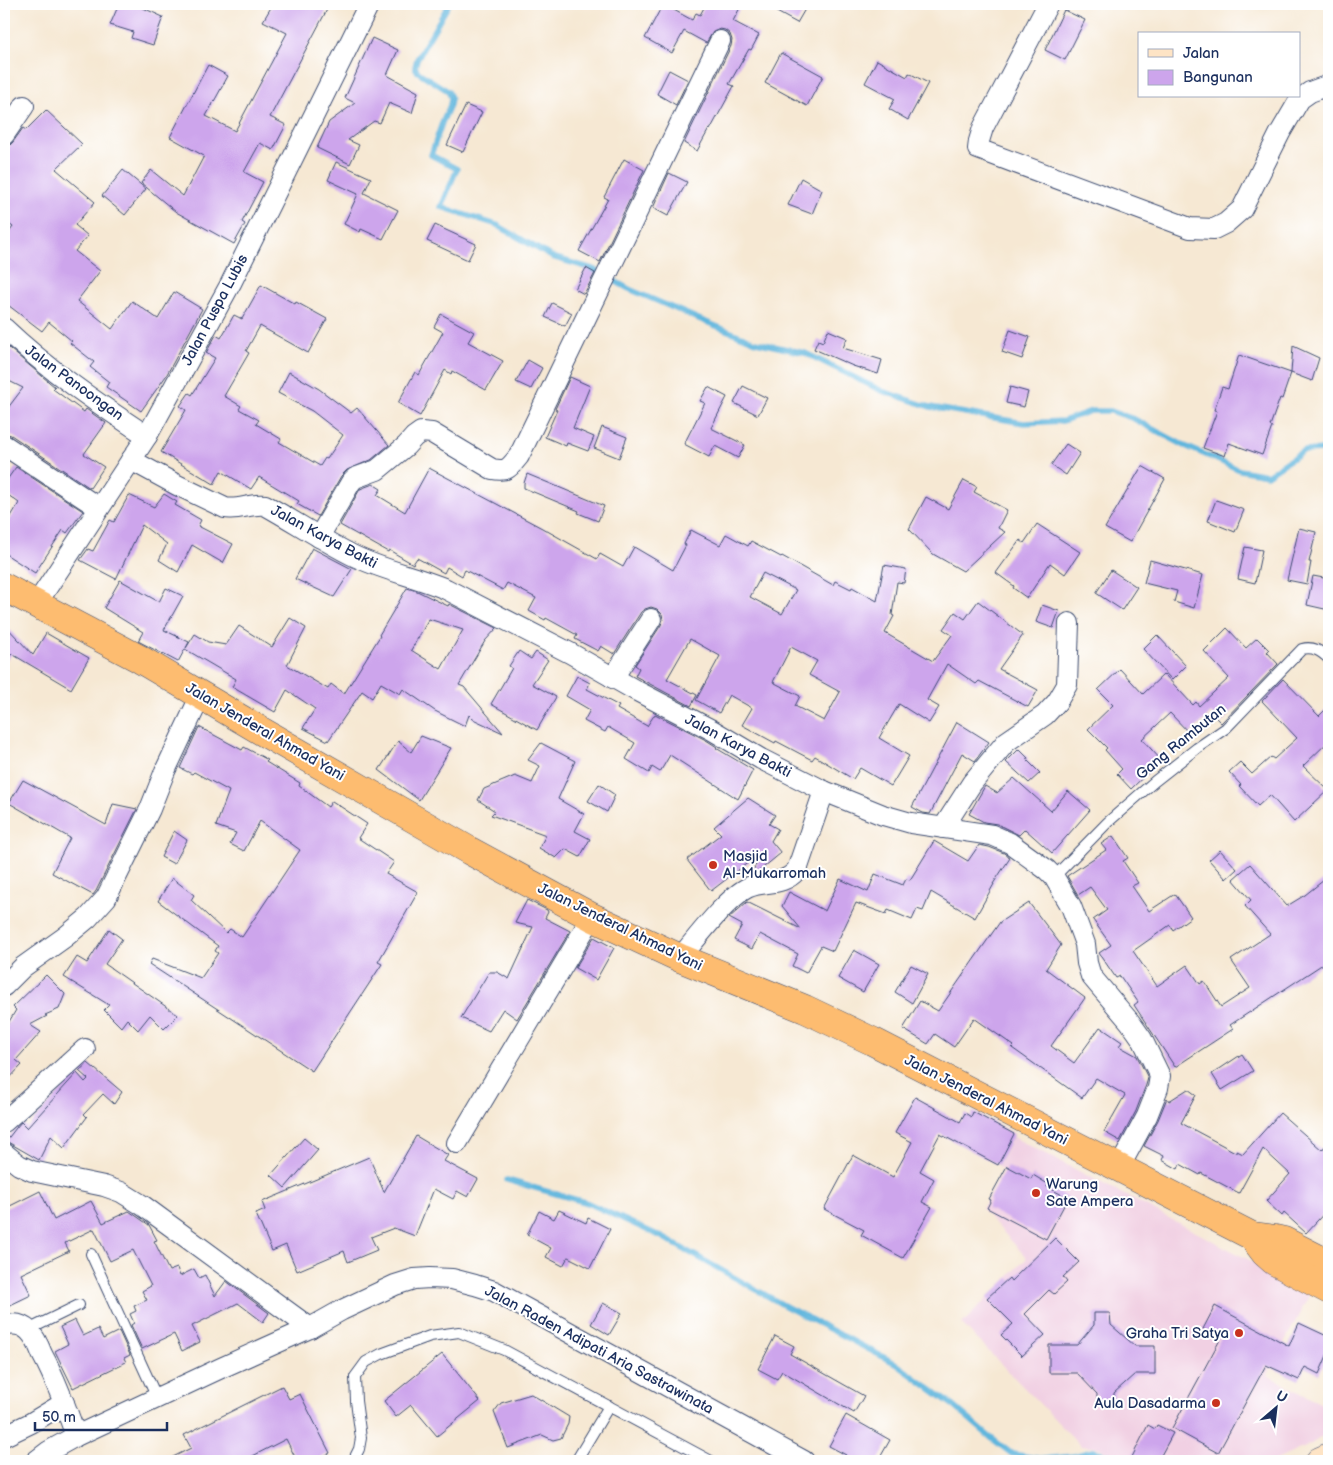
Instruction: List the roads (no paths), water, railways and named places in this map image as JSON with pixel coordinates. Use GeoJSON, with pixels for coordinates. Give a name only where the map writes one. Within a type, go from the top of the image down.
{"type":"FeatureCollection","features":[{"type":"Feature","properties":{"kind":"highway","name":"Jalan Jenderal Ahmad Yani"},"geometry":{"type":"LineString","coordinates":[[4,587],[138,658],[470,851],[592,917],[680,958],[805,1009],[872,1041],[1252,1236],[1284,1241],[1329,1264]]}},
{"type":"Feature","properties":{"kind":"highway","name":"Jalan Jenderal Ahmad Yani"},"geometry":{"type":"LineString","coordinates":[[1252,1236],[1265,1253],[1274,1260],[1329,1290]]}},
{"type":"Feature","properties":{"kind":"main road"},"geometry":{"type":"LineString","coordinates":[[1320,1461],[1329,1456]]}},
{"type":"Feature","properties":{"kind":"street","name":"Jalan Puspa Lubis"},"geometry":{"type":"LineString","coordinates":[[37,603],[147,436],[235,274],[369,4]]}},
{"type":"Feature","properties":{"kind":"street"},"geometry":{"type":"LineString","coordinates":[[1048,4],[983,128],[978,149],[1190,228],[1214,229],[1226,223],[1242,209],[1280,133],[1300,99],[1310,92],[1329,85]]}},
{"type":"Feature","properties":{"kind":"street"},"geometry":{"type":"LineString","coordinates":[[319,537],[351,482],[355,478],[377,470],[406,446],[414,436],[421,432],[432,433],[492,469],[502,471],[510,467],[519,456],[720,41]]}},
{"type":"Feature","properties":{"kind":"street"},"geometry":{"type":"LineString","coordinates":[[4,134],[24,106]]}},
{"type":"Feature","properties":{"kind":"street","name":"Jalan Panoongan"},"geometry":{"type":"LineString","coordinates":[[4,328],[52,370],[147,436]]}},
{"type":"Feature","properties":{"kind":"street"},"geometry":{"type":"LineString","coordinates":[[4,445],[99,508]]}},
{"type":"Feature","properties":{"kind":"street","name":"Jalan Karya Bakti"},"geometry":{"type":"LineString","coordinates":[[131,460],[229,509],[256,504],[264,505],[352,555],[382,568],[446,589],[540,637],[824,791],[883,815],[911,823],[992,835],[1001,838],[1033,859],[1054,878],[1072,906],[1085,944],[1087,963],[1091,976],[1138,1033],[1149,1051],[1160,1076],[1158,1088],[1147,1116],[1119,1168]]}},
{"type":"Feature","properties":{"kind":"street"},"geometry":{"type":"LineString","coordinates":[[613,678],[651,619]]}},
{"type":"Feature","properties":{"kind":"street"},"geometry":{"type":"LineString","coordinates":[[943,828],[972,783],[1006,742],[1045,715],[1057,702],[1066,685],[1069,623]]}},
{"type":"Feature","properties":{"kind":"street"},"geometry":{"type":"LineString","coordinates":[[4,986],[23,967],[65,938],[88,918],[106,898],[150,809],[165,771],[200,695]]}},
{"type":"Feature","properties":{"kind":"street"},"geometry":{"type":"LineString","coordinates":[[680,958],[730,901],[747,888],[779,882],[797,870],[824,791]]}},
{"type":"Feature","properties":{"kind":"street"},"geometry":{"type":"LineString","coordinates":[[457,1143],[592,917]]}},
{"type":"Feature","properties":{"kind":"street"},"geometry":{"type":"LineString","coordinates":[[4,1122],[85,1049]]}},
{"type":"Feature","properties":{"kind":"street"},"geometry":{"type":"LineString","coordinates":[[4,1153],[32,1171],[104,1186],[121,1192],[142,1205],[310,1328]]}},
{"type":"Feature","properties":{"kind":"street","name":"Jalan Raden Adipati Aria Sastrawinata"},"geometry":{"type":"LineString","coordinates":[[36,1461],[76,1436],[310,1328],[342,1310],[395,1285],[414,1279],[430,1278],[452,1279],[475,1285],[502,1296],[804,1461]]}},
{"type":"Feature","properties":{"kind":"street"},"geometry":{"type":"LineString","coordinates":[[4,1326],[16,1324],[28,1330],[34,1338],[52,1372],[76,1436]]}},
{"type":"Feature","properties":{"kind":"street"},"geometry":{"type":"LineString","coordinates":[[4,1436],[31,1423],[64,1403]]}},
{"type":"Feature","properties":{"kind":"lane","name":"Gang Rambutan"},"geometry":{"type":"LineString","coordinates":[[1054,878],[1108,822],[1197,748],[1226,728],[1302,649],[1314,649],[1323,653],[1329,659]]}},
{"type":"Feature","properties":{"kind":"lane"},"geometry":{"type":"LineString","coordinates":[[90,1254],[157,1398]]}},
{"type":"Feature","properties":{"kind":"lane"},"geometry":{"type":"LineString","coordinates":[[28,1330],[79,1305]]}},
{"type":"Feature","properties":{"kind":"lane"},"geometry":{"type":"LineString","coordinates":[[353,1461],[361,1438],[355,1377],[366,1362],[381,1354],[430,1336],[459,1332],[504,1350],[711,1461]]}},
{"type":"Feature","properties":{"kind":"lane"},"geometry":{"type":"LineString","coordinates":[[576,1461],[608,1406]]}},
{"type":"Feature","properties":{"kind":"waterway"},"geometry":{"type":"LineString","coordinates":[[449,4],[417,59],[415,67],[418,72],[448,91],[451,98],[431,155],[457,169],[441,207],[497,225],[552,257],[593,269],[629,289],[701,320],[756,342],[805,353],[882,391],[930,407],[1024,423],[1063,421],[1091,411],[1111,411],[1134,419],[1185,446],[1240,470],[1267,475],[1303,451],[1329,451]]}},
{"type":"Feature","properties":{"kind":"waterway"},"geometry":{"type":"LineString","coordinates":[[507,1180],[588,1203],[662,1237],[787,1307],[895,1363],[954,1406],[1012,1454],[1043,1459],[1074,1456],[1093,1451],[1122,1461]]}},
{"type":"Feature","properties":{"kind":"place","name":"Masjid Al-Mukarromah"},"geometry":{"type":"Point","coordinates":[713,865]}},
{"type":"Feature","properties":{"kind":"place","name":"Warung Sate Ampera"},"geometry":{"type":"Point","coordinates":[1036,1193]}},
{"type":"Feature","properties":{"kind":"place","name":"Graha Tri Satya"},"geometry":{"type":"Point","coordinates":[1239,1333]}},
{"type":"Feature","properties":{"kind":"place","name":"Aula Dasadarma"},"geometry":{"type":"Point","coordinates":[1216,1403]}}]}
